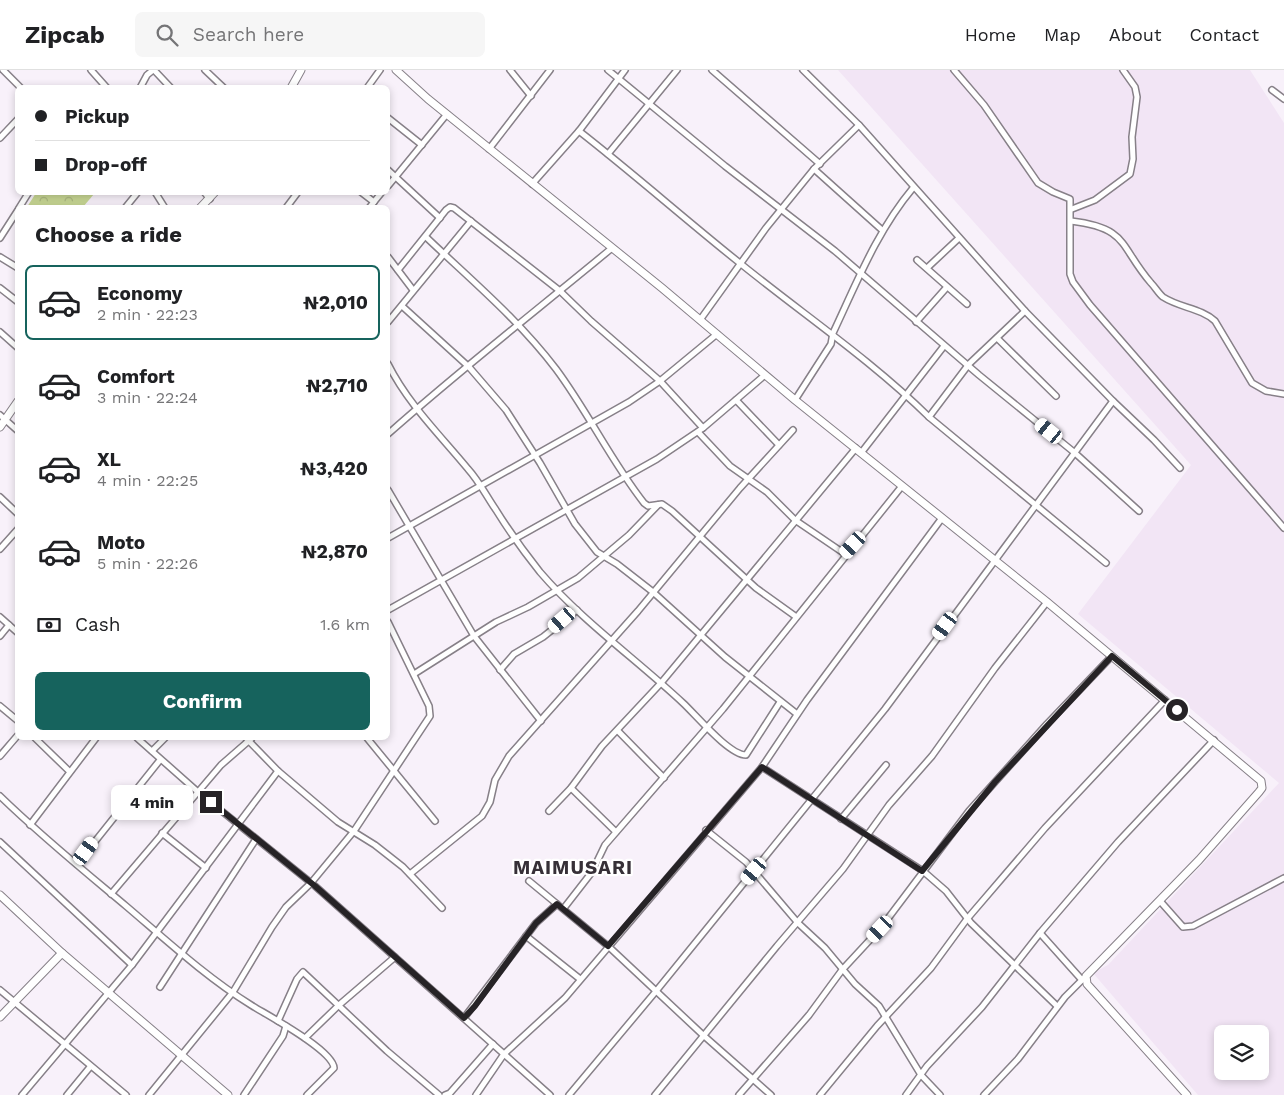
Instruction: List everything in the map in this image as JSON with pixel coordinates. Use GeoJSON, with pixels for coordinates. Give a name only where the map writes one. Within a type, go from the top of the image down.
{"type":"FeatureCollection","features":[{"type":"Feature","properties":{"kind":"main road"},"geometry":{"type":"LineString","coordinates":[[292,85],[301,70]]}},
{"type":"Feature","properties":{"kind":"main road"},"geometry":{"type":"LineString","coordinates":[[396,70],[489,149],[700,320],[795,400],[1047,602],[1214,740],[1261,782],[1262,788],[1160,901],[1084,978],[1087,984],[1187,1095]]}},
{"type":"Feature","properties":{"kind":"main road"},"geometry":{"type":"LineString","coordinates":[[203,205],[212,196]]}},
{"type":"Feature","properties":{"kind":"main road"},"geometry":{"type":"LineString","coordinates":[[0,427],[15,406]]}},
{"type":"Feature","properties":{"kind":"main road"},"geometry":{"type":"LineString","coordinates":[[0,896],[108,994],[228,1095]]}},
{"type":"Feature","properties":{"kind":"main road"},"geometry":{"type":"LineString","coordinates":[[0,1017],[62,953]]}},
{"type":"Feature","properties":{"kind":"street"},"geometry":{"type":"LineString","coordinates":[[3,70],[19,85]]}},
{"type":"Feature","properties":{"kind":"street"},"geometry":{"type":"LineString","coordinates":[[91,70],[104,85]]}},
{"type":"Feature","properties":{"kind":"street"},"geometry":{"type":"LineString","coordinates":[[142,85],[147,75],[154,70],[168,85]]}},
{"type":"Feature","properties":{"kind":"street"},"geometry":{"type":"LineString","coordinates":[[205,70],[221,85]]}},
{"type":"Feature","properties":{"kind":"street"},"geometry":{"type":"LineString","coordinates":[[369,85],[380,70]]}},
{"type":"Feature","properties":{"kind":"street"},"geometry":{"type":"LineString","coordinates":[[510,70],[531,96]]}},
{"type":"Feature","properties":{"kind":"street"},"geometry":{"type":"LineString","coordinates":[[489,149],[550,70]]}},
{"type":"Feature","properties":{"kind":"street"},"geometry":{"type":"LineString","coordinates":[[608,70],[835,251],[860,275],[944,346],[970,364],[979,375],[1075,453],[1138,510]]}},
{"type":"Feature","properties":{"kind":"street"},"geometry":{"type":"LineString","coordinates":[[532,184],[580,131],[625,70]]}},
{"type":"Feature","properties":{"kind":"street"},"geometry":{"type":"LineString","coordinates":[[608,154],[677,70]]}},
{"type":"Feature","properties":{"kind":"street"},"geometry":{"type":"LineString","coordinates":[[712,70],[820,164]]}},
{"type":"Feature","properties":{"kind":"street"},"geometry":{"type":"LineString","coordinates":[[803,70],[858,125],[1025,311],[1113,402],[1148,433],[1180,468]]}},
{"type":"Feature","properties":{"kind":"street"},"geometry":{"type":"LineString","coordinates":[[954,70],[984,105],[1038,182],[1053,192],[1070,199],[1072,209],[1070,274],[1073,282],[1090,305],[1284,528]]}},
{"type":"Feature","properties":{"kind":"street"},"geometry":{"type":"LineString","coordinates":[[1072,209],[1096,200],[1130,174],[1133,158],[1132,137],[1137,97],[1134,87],[1123,70]]}},
{"type":"Feature","properties":{"kind":"street"},"geometry":{"type":"LineString","coordinates":[[1272,90],[1284,99]]}},
{"type":"Feature","properties":{"kind":"street"},"geometry":{"type":"LineString","coordinates":[[390,184],[447,114]]}},
{"type":"Feature","properties":{"kind":"street"},"geometry":{"type":"LineString","coordinates":[[390,120],[422,145]]}},
{"type":"Feature","properties":{"kind":"street"},"geometry":{"type":"LineString","coordinates":[[0,138],[15,122]]}},
{"type":"Feature","properties":{"kind":"street"},"geometry":{"type":"LineString","coordinates":[[700,320],[814,170],[858,125]]}},
{"type":"Feature","properties":{"kind":"street"},"geometry":{"type":"LineString","coordinates":[[580,131],[741,264],[833,333],[906,394],[929,417],[1037,504],[1106,563]]}},
{"type":"Feature","properties":{"kind":"street"},"geometry":{"type":"LineString","coordinates":[[814,170],[882,230]]}},
{"type":"Feature","properties":{"kind":"street"},"geometry":{"type":"LineString","coordinates":[[390,172],[440,218]]}},
{"type":"Feature","properties":{"kind":"street"},"geometry":{"type":"LineString","coordinates":[[795,400],[831,344],[833,333],[882,230],[892,213],[913,188]]}},
{"type":"Feature","properties":{"kind":"street"},"geometry":{"type":"LineString","coordinates":[[365,195],[374,202]]}},
{"type":"Feature","properties":{"kind":"street"},"geometry":{"type":"LineString","coordinates":[[372,205],[380,195]]}},
{"type":"Feature","properties":{"kind":"street"},"geometry":{"type":"LineString","coordinates":[[398,270],[440,218],[450,207],[454,208],[560,291],[590,321],[660,380],[703,428]]}},
{"type":"Feature","properties":{"kind":"street"},"geometry":{"type":"LineString","coordinates":[[0,238],[15,214]]}},
{"type":"Feature","properties":{"kind":"street"},"geometry":{"type":"LineString","coordinates":[[390,320],[471,221]]}},
{"type":"Feature","properties":{"kind":"street"},"geometry":{"type":"LineString","coordinates":[[1071,221],[1085,222],[1110,230],[1123,240],[1144,274],[1162,296],[1207,314],[1215,321],[1252,383],[1266,391],[1284,394]]}},
{"type":"Feature","properties":{"kind":"street"},"geometry":{"type":"LineString","coordinates":[[426,237],[494,298],[520,325],[558,371],[644,503],[648,506],[666,506],[772,601],[796,616]]}},
{"type":"Feature","properties":{"kind":"street"},"geometry":{"type":"LineString","coordinates":[[927,268],[959,238]]}},
{"type":"Feature","properties":{"kind":"street"},"geometry":{"type":"LineString","coordinates":[[390,432],[441,386],[469,367],[612,248]]}},
{"type":"Feature","properties":{"kind":"street"},"geometry":{"type":"LineString","coordinates":[[0,257],[15,266]]}},
{"type":"Feature","properties":{"kind":"street"},"geometry":{"type":"LineString","coordinates":[[390,259],[413,290]]}},
{"type":"Feature","properties":{"kind":"street"},"geometry":{"type":"LineString","coordinates":[[917,260],[968,304]]}},
{"type":"Feature","properties":{"kind":"street"},"geometry":{"type":"LineString","coordinates":[[916,322],[947,287]]}},
{"type":"Feature","properties":{"kind":"street"},"geometry":{"type":"LineString","coordinates":[[0,288],[15,300]]}},
{"type":"Feature","properties":{"kind":"street"},"geometry":{"type":"LineString","coordinates":[[402,306],[469,367],[506,410],[589,543],[604,557],[653,592],[747,676],[797,714]]}},
{"type":"Feature","properties":{"kind":"street"},"geometry":{"type":"LineString","coordinates":[[929,417],[970,364],[1025,311]]}},
{"type":"Feature","properties":{"kind":"street"},"geometry":{"type":"LineString","coordinates":[[0,332],[15,345]]}},
{"type":"Feature","properties":{"kind":"street"},"geometry":{"type":"LineString","coordinates":[[390,537],[629,402],[660,380],[717,334]]}},
{"type":"Feature","properties":{"kind":"street"},"geometry":{"type":"LineString","coordinates":[[997,338],[1056,396]]}},
{"type":"Feature","properties":{"kind":"street"},"geometry":{"type":"LineString","coordinates":[[548,811],[571,788],[602,746],[661,683],[746,578],[906,394],[944,346]]}},
{"type":"Feature","properties":{"kind":"street"},"geometry":{"type":"LineString","coordinates":[[390,367],[416,408],[470,471],[514,538],[557,590],[736,752],[746,755],[780,702]]}},
{"type":"Feature","properties":{"kind":"street"},"geometry":{"type":"LineString","coordinates":[[390,609],[514,538],[627,478],[698,432],[765,375]]}},
{"type":"Feature","properties":{"kind":"street"},"geometry":{"type":"LineString","coordinates":[[736,400],[779,445]]}},
{"type":"Feature","properties":{"kind":"street"},"geometry":{"type":"LineString","coordinates":[[569,1095],[657,990],[885,709],[993,559],[1037,504],[1113,402]]}},
{"type":"Feature","properties":{"kind":"street"},"geometry":{"type":"LineString","coordinates":[[0,415],[15,428]]}},
{"type":"Feature","properties":{"kind":"street"},"geometry":{"type":"LineString","coordinates":[[410,874],[482,816],[490,802],[495,780],[509,756],[653,592],[749,478],[793,430]]}},
{"type":"Feature","properties":{"kind":"street"},"geometry":{"type":"LineString","coordinates":[[698,432],[730,466],[768,492],[795,520],[845,554]]}},
{"type":"Feature","properties":{"kind":"street"},"geometry":{"type":"LineString","coordinates":[[564,908],[592,872],[605,844],[707,727],[845,554],[902,486]]}},
{"type":"Feature","properties":{"kind":"street"},"geometry":{"type":"LineString","coordinates":[[390,493],[474,636],[541,721]]}},
{"type":"Feature","properties":{"kind":"street"},"geometry":{"type":"LineString","coordinates":[[0,497],[15,511]]}},
{"type":"Feature","properties":{"kind":"street"},"geometry":{"type":"LineString","coordinates":[[414,674],[474,636],[578,578],[604,557],[658,505]]}},
{"type":"Feature","properties":{"kind":"street"},"geometry":{"type":"LineString","coordinates":[[476,1095],[504,1054],[564,998],[706,830],[762,767],[797,714],[942,518]]}},
{"type":"Feature","properties":{"kind":"street"},"geometry":{"type":"LineString","coordinates":[[0,549],[15,532]]}},
{"type":"Feature","properties":{"kind":"street"},"geometry":{"type":"LineString","coordinates":[[655,1095],[843,869],[867,834],[932,756],[995,668],[1047,602]]}},
{"type":"Feature","properties":{"kind":"street"},"geometry":{"type":"LineString","coordinates":[[500,670],[514,654],[543,637],[577,610]]}},
{"type":"Feature","properties":{"kind":"street"},"geometry":{"type":"LineString","coordinates":[[0,617],[15,629]]}},
{"type":"Feature","properties":{"kind":"street"},"geometry":{"type":"LineString","coordinates":[[0,636],[9,626]]}},
{"type":"Feature","properties":{"kind":"street"},"geometry":{"type":"LineString","coordinates":[[149,1095],[233,992],[272,926],[286,907],[311,883],[354,831],[430,716],[429,706],[414,674],[390,632]]}},
{"type":"Feature","properties":{"kind":"street"},"geometry":{"type":"LineString","coordinates":[[739,1095],[809,1015],[842,970],[880,929],[922,871],[995,782],[1112,656]]}},
{"type":"Feature","properties":{"kind":"street"},"geometry":{"type":"LineString","coordinates":[[820,1095],[943,954],[967,919],[1050,822],[1165,700]]}},
{"type":"Feature","properties":{"kind":"street"},"geometry":{"type":"LineString","coordinates":[[0,706],[15,718]]}},
{"type":"Feature","properties":{"kind":"street"},"geometry":{"type":"LineString","coordinates":[[618,731],[664,778]]}},
{"type":"Feature","properties":{"kind":"street"},"geometry":{"type":"LineString","coordinates":[[0,756],[15,738]]}},
{"type":"Feature","properties":{"kind":"street"},"geometry":{"type":"LineString","coordinates":[[37,740],[69,771]]}},
{"type":"Feature","properties":{"kind":"street"},"geometry":{"type":"LineString","coordinates":[[30,825],[69,771],[94,740]]}},
{"type":"Feature","properties":{"kind":"street"},"geometry":{"type":"LineString","coordinates":[[140,740],[160,760],[198,792],[311,883],[550,1095]]}},
{"type":"Feature","properties":{"kind":"street"},"geometry":{"type":"LineString","coordinates":[[152,751],[163,740]]}},
{"type":"Feature","properties":{"kind":"street"},"geometry":{"type":"LineString","coordinates":[[112,894],[221,765],[247,740]]}},
{"type":"Feature","properties":{"kind":"street"},"geometry":{"type":"LineString","coordinates":[[251,740],[278,771],[338,822],[354,831],[410,874],[442,908]]}},
{"type":"Feature","properties":{"kind":"street"},"geometry":{"type":"LineString","coordinates":[[369,740],[435,822]]}},
{"type":"Feature","properties":{"kind":"street"},"geometry":{"type":"LineString","coordinates":[[906,1095],[927,1066],[982,1007],[1040,933],[1118,842],[1214,740]]}},
{"type":"Feature","properties":{"kind":"street"},"geometry":{"type":"LineString","coordinates":[[77,864],[160,760]]}},
{"type":"Feature","properties":{"kind":"street"},"geometry":{"type":"LineString","coordinates":[[841,818],[886,765]]}},
{"type":"Feature","properties":{"kind":"street"},"geometry":{"type":"LineString","coordinates":[[762,767],[922,871],[946,891],[967,919],[1057,1006]]}},
{"type":"Feature","properties":{"kind":"street"},"geometry":{"type":"LineString","coordinates":[[22,1095],[132,965],[278,771]]}},
{"type":"Feature","properties":{"kind":"street"},"geometry":{"type":"LineString","coordinates":[[571,788],[616,832]]}},
{"type":"Feature","properties":{"kind":"street"},"geometry":{"type":"LineString","coordinates":[[0,796],[30,825],[183,954],[233,992],[305,1038],[328,1056],[334,1068],[307,1095]]}},
{"type":"Feature","properties":{"kind":"street"},"geometry":{"type":"LineString","coordinates":[[706,830],[754,871],[798,922],[825,948],[842,970],[879,1006],[921,1075],[940,1095]]}},
{"type":"Feature","properties":{"kind":"street"},"geometry":{"type":"LineString","coordinates":[[162,833],[206,868]]}},
{"type":"Feature","properties":{"kind":"street"},"geometry":{"type":"LineString","coordinates":[[160,987],[256,840]]}},
{"type":"Feature","properties":{"kind":"street"},"geometry":{"type":"LineString","coordinates":[[0,842],[132,965]]}},
{"type":"Feature","properties":{"kind":"street"},"geometry":{"type":"LineString","coordinates":[[1160,901],[1183,927],[1193,926],[1284,878]]}},
{"type":"Feature","properties":{"kind":"street"},"geometry":{"type":"LineString","coordinates":[[529,881],[608,946],[703,1035],[771,1095]]}},
{"type":"Feature","properties":{"kind":"street"},"geometry":{"type":"LineString","coordinates":[[464,1018],[475,1006],[536,923],[557,904]]}},
{"type":"Feature","properties":{"kind":"street"},"geometry":{"type":"LineString","coordinates":[[984,1095],[1013,1065],[1057,1006],[1084,978],[1040,933]]}},
{"type":"Feature","properties":{"kind":"street"},"geometry":{"type":"LineString","coordinates":[[526,936],[580,979]]}},
{"type":"Feature","properties":{"kind":"street"},"geometry":{"type":"LineString","coordinates":[[305,1038],[339,1005],[395,957]]}},
{"type":"Feature","properties":{"kind":"street"},"geometry":{"type":"LineString","coordinates":[[278,1021],[297,978],[303,972],[387,1051],[439,1095]]}},
{"type":"Feature","properties":{"kind":"street"},"geometry":{"type":"LineString","coordinates":[[0,990],[90,1067],[126,1095]]}},
{"type":"Feature","properties":{"kind":"street"},"geometry":{"type":"LineString","coordinates":[[244,1095],[283,1036],[286,1026]]}},
{"type":"Feature","properties":{"kind":"street"},"geometry":{"type":"LineString","coordinates":[[445,1095],[450,1093],[493,1044]]}},
{"type":"Feature","properties":{"kind":"street"},"geometry":{"type":"LineString","coordinates":[[66,1095],[90,1067]]}},
{"type":"Feature","properties":{"kind":"shaded area"},"geometry":{"type":"Polygon","coordinates":[[[838,70],[1250,70],[1284,123],[1284,1095],[1198,1095],[1093,973],[1108,965],[1279,783],[1078,614],[1191,465],[838,70]]]}},
{"type":"Feature","properties":{"kind":"green space"},"geometry":{"type":"Polygon","coordinates":[[[35,195],[93,195],[85,205],[28,205],[35,195]]]}},
{"type":"Feature","properties":{"kind":"district","name":"MAIMUSARI"},"geometry":{"type":"Point","coordinates":[573,867]}},
{"type":"Feature","properties":{"kind":"route"},"geometry":{"type":"LineString","coordinates":[[211,802],[315,886],[464,1018],[475,1006],[504,964],[536,923],[557,904],[608,946],[762,767],[922,871],[969,811],[1046,724],[1112,656],[1177,710]]}}]}
